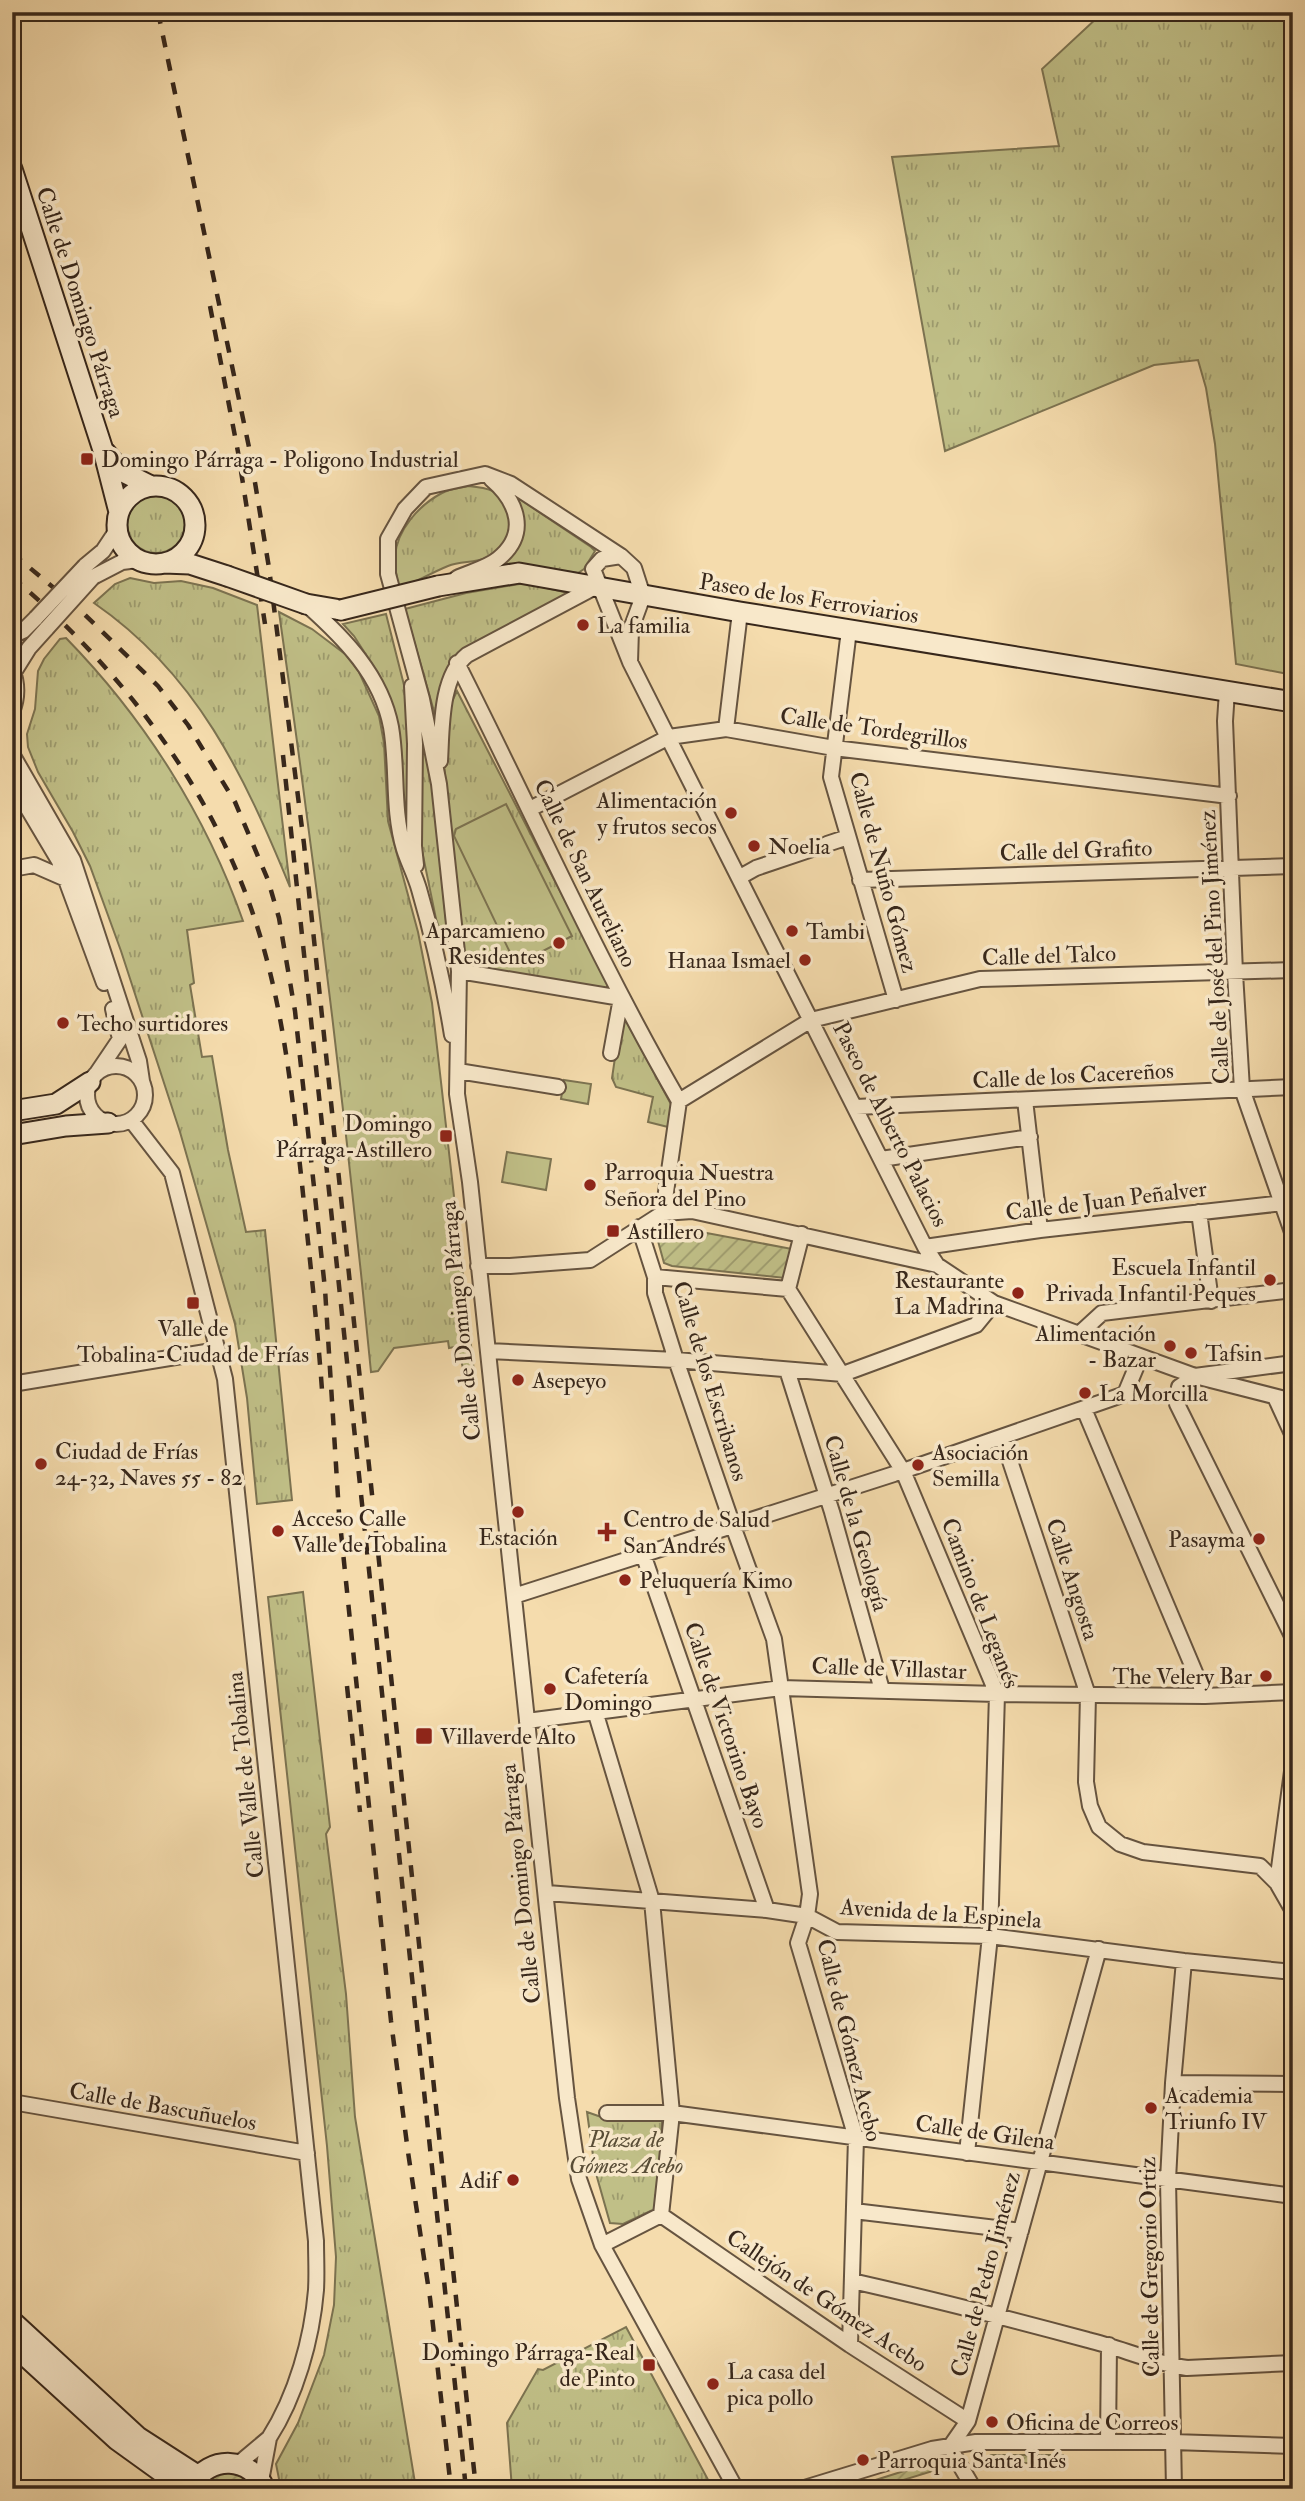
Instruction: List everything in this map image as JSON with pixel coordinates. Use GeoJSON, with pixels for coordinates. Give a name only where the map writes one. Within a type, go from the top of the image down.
{"type":"FeatureCollection","features":[{"type":"Feature","properties":{"kind":"main road","name":"Calle de Domingo Párraga"},"geometry":{"type":"LineString","coordinates":[[12,169],[103,450],[118,521]]}},
{"type":"Feature","properties":{"kind":"main road","name":"Calle de Domingo Párraga"},"geometry":{"type":"LineString","coordinates":[[103,450],[121,471],[151,486]]}},
{"type":"Feature","properties":{"kind":"main road"},"geometry":{"type":"LineString","coordinates":[[164,563],[176,558],[192,539],[195,526],[193,513],[177,492],[151,486],[131,494],[118,521],[124,547],[138,560],[151,563],[190,564],[306,604],[341,610],[438,586],[519,573],[598,588]]}},
{"type":"Feature","properties":{"kind":"main road"},"geometry":{"type":"LineString","coordinates":[[192,539],[200,552],[227,576]]}},
{"type":"Feature","properties":{"kind":"main road","name":"Paseo de los Ferroviarios"},"geometry":{"type":"LineString","coordinates":[[598,588],[1293,702]]}},
{"type":"Feature","properties":{"kind":"main road"},"geometry":{"type":"LineString","coordinates":[[12,1111],[56,1104],[93,1077]]}},
{"type":"Feature","properties":{"kind":"main road"},"geometry":{"type":"LineString","coordinates":[[12,1135],[66,1126],[108,1123]]}},
{"type":"Feature","properties":{"kind":"main road"},"geometry":{"type":"LineString","coordinates":[[12,2321],[191,2484]]}},
{"type":"Feature","properties":{"kind":"main road"},"geometry":{"type":"LineString","coordinates":[[12,2344],[117,2440],[191,2484]]}},
{"type":"Feature","properties":{"kind":"main road"},"geometry":{"type":"LineString","coordinates":[[191,2484],[206,2468],[222,2462],[238,2463],[251,2470],[263,2485]]}},
{"type":"Feature","properties":{"kind":"street"},"geometry":{"type":"LineString","coordinates":[[438,586],[495,561],[511,546],[516,530],[516,508],[503,489],[485,474]]}},
{"type":"Feature","properties":{"kind":"street"},"geometry":{"type":"LineString","coordinates":[[410,659],[388,574],[388,539],[405,509],[426,487],[485,474],[511,484],[621,556],[634,568],[643,596],[631,629],[630,662]]}},
{"type":"Feature","properties":{"kind":"street"},"geometry":{"type":"LineString","coordinates":[[12,712],[17,697],[13,671],[89,572],[118,521]]}},
{"type":"Feature","properties":{"kind":"street","name":"Paseo de Alberto Palacios"},"geometry":{"type":"LineString","coordinates":[[621,556],[602,559],[593,569],[598,588],[630,662],[925,1247],[937,1265],[994,1303],[1140,1358],[1195,1376],[1293,1401]]}},
{"type":"Feature","properties":{"kind":"street"},"geometry":{"type":"LineString","coordinates":[[12,636],[23,631],[89,572],[138,560]]}},
{"type":"Feature","properties":{"kind":"street"},"geometry":{"type":"LineString","coordinates":[[439,784],[442,708],[457,663],[467,655],[598,588]]}},
{"type":"Feature","properties":{"kind":"street","name":"Calle de Domingo Párraga"},"geometry":{"type":"LineString","coordinates":[[306,604],[338,633],[359,657],[378,690],[391,726],[396,811],[401,836],[419,887],[458,1071]]}},
{"type":"Feature","properties":{"kind":"street"},"geometry":{"type":"LineString","coordinates":[[726,729],[740,612]]}},
{"type":"Feature","properties":{"kind":"street","name":"Calle de Nuño Gómez"},"geometry":{"type":"LineString","coordinates":[[849,630],[831,777],[896,1000]]}},
{"type":"Feature","properties":{"kind":"street","name":"Calle de Domingo Párraga"},"geometry":{"type":"LineString","coordinates":[[410,659],[422,699],[439,784],[459,971],[457,1094],[488,1351],[567,2098],[579,2179],[602,2245],[736,2489]]}},
{"type":"Feature","properties":{"kind":"street","name":"Calle de Domingo Párraga"},"geometry":{"type":"LineString","coordinates":[[410,659],[415,744],[414,846],[419,887]]}},
{"type":"Feature","properties":{"kind":"street","name":"Calle de San Aureliano"},"geometry":{"type":"LineString","coordinates":[[457,663],[621,998],[679,1101]]}},
{"type":"Feature","properties":{"kind":"street","name":"Calle de José del Pino Jiménez"},"geometry":{"type":"LineString","coordinates":[[1227,691],[1225,721],[1242,1089],[1287,1203],[1293,1235]]}},
{"type":"Feature","properties":{"kind":"street","name":"Calle de Tordegrillos"},"geometry":{"type":"LineString","coordinates":[[530,809],[669,737],[726,729],[834,748],[1228,796]]}},
{"type":"Feature","properties":{"kind":"street"},"geometry":{"type":"LineString","coordinates":[[12,754],[73,860],[139,1061],[145,1093],[142,1107],[131,1120],[118,1124],[108,1123],[99,1118],[89,1105],[87,1095],[93,1077],[120,1039],[116,1016],[66,879],[48,842],[12,782]]}},
{"type":"Feature","properties":{"kind":"street"},"geometry":{"type":"LineString","coordinates":[[740,877],[756,868],[848,837]]}},
{"type":"Feature","properties":{"kind":"street"},"geometry":{"type":"LineString","coordinates":[[34,865],[48,842]]}},
{"type":"Feature","properties":{"kind":"street"},"geometry":{"type":"LineString","coordinates":[[12,869],[34,865],[66,879]]}},
{"type":"Feature","properties":{"kind":"street","name":"Calle del Grafito"},"geometry":{"type":"LineString","coordinates":[[860,880],[1293,866]]}},
{"type":"Feature","properties":{"kind":"street","name":"Calle del Talco"},"geometry":{"type":"LineString","coordinates":[[679,1101],[811,1020],[980,979],[1293,970]]}},
{"type":"Feature","properties":{"kind":"street"},"geometry":{"type":"LineString","coordinates":[[459,971],[621,998],[611,1053]]}},
{"type":"Feature","properties":{"kind":"street"},"geometry":{"type":"LineString","coordinates":[[93,1077],[113,1066],[124,1066],[136,1073],[142,1081]]}},
{"type":"Feature","properties":{"kind":"street"},"geometry":{"type":"LineString","coordinates":[[458,1071],[558,1087]]}},
{"type":"Feature","properties":{"kind":"street","name":"Calle de los Cacereños"},"geometry":{"type":"LineString","coordinates":[[856,1107],[1293,1087]]}},
{"type":"Feature","properties":{"kind":"street"},"geometry":{"type":"LineString","coordinates":[[1025,1100],[1040,1230]]}},
{"type":"Feature","properties":{"kind":"street"},"geometry":{"type":"LineString","coordinates":[[663,1213],[679,1101]]}},
{"type":"Feature","properties":{"kind":"street","name":"Calle Valle de Tobalina"},"geometry":{"type":"LineString","coordinates":[[131,1120],[172,1173],[225,1379],[274,1819],[316,2241],[316,2290],[307,2340],[285,2413],[269,2438],[238,2463]]}},
{"type":"Feature","properties":{"kind":"street"},"geometry":{"type":"LineString","coordinates":[[881,1158],[1030,1138]]}},
{"type":"Feature","properties":{"kind":"street","name":"Calle de Juan Peñalver"},"geometry":{"type":"LineString","coordinates":[[925,1247],[1040,1230],[1287,1203]]}},
{"type":"Feature","properties":{"kind":"street"},"geometry":{"type":"LineString","coordinates":[[478,1266],[590,1260],[663,1213],[692,1211],[937,1265]]}},
{"type":"Feature","properties":{"kind":"street"},"geometry":{"type":"LineString","coordinates":[[1199,1212],[1211,1301]]}},
{"type":"Feature","properties":{"kind":"street","name":"Calle de los Escribanos"},"geometry":{"type":"LineString","coordinates":[[639,1227],[655,1277],[655,1293],[676,1360],[775,1639],[810,1894],[807,1916]]}},
{"type":"Feature","properties":{"kind":"street"},"geometry":{"type":"LineString","coordinates":[[655,1277],[788,1289],[802,1234]]}},
{"type":"Feature","properties":{"kind":"street","name":"Camino de Leganés"},"geometry":{"type":"LineString","coordinates":[[788,1289],[903,1471],[997,1695],[990,1936],[967,2153]]}},
{"type":"Feature","properties":{"kind":"street"},"geometry":{"type":"LineString","coordinates":[[1078,1335],[1102,1313],[1293,1290]]}},
{"type":"Feature","properties":{"kind":"street"},"geometry":{"type":"LineString","coordinates":[[488,1351],[676,1360],[844,1374],[976,1325],[994,1303]]}},
{"type":"Feature","properties":{"kind":"street"},"geometry":{"type":"LineString","coordinates":[[12,1384],[218,1350]]}},
{"type":"Feature","properties":{"kind":"street"},"geometry":{"type":"LineString","coordinates":[[514,1596],[903,1471],[1125,1394],[1140,1358]]}},
{"type":"Feature","properties":{"kind":"street"},"geometry":{"type":"LineString","coordinates":[[1293,1363],[1195,1376],[1179,1387],[1177,1404],[1293,1638]]}},
{"type":"Feature","properties":{"kind":"street","name":"Calle de la Geología"},"geometry":{"type":"LineString","coordinates":[[787,1370],[882,1690]]}},
{"type":"Feature","properties":{"kind":"street"},"geometry":{"type":"LineString","coordinates":[[1275,1397],[1293,1436]]}},
{"type":"Feature","properties":{"kind":"street"},"geometry":{"type":"LineString","coordinates":[[1084,1409],[1205,1696]]}},
{"type":"Feature","properties":{"kind":"street","name":"Calle Angosta"},"geometry":{"type":"LineString","coordinates":[[1002,1437],[1088,1695],[1086,1783],[1090,1806],[1099,1828],[1119,1844],[1143,1852],[1260,1866],[1278,1883]]}},
{"type":"Feature","properties":{"kind":"street","name":"Calle de Victorino Bayo"},"geometry":{"type":"LineString","coordinates":[[643,1554],[767,1910]]}},
{"type":"Feature","properties":{"kind":"street","name":"Calle de Villastar"},"geometry":{"type":"LineString","coordinates":[[527,1721],[781,1688],[997,1695],[1205,1696],[1293,1692]]}},
{"type":"Feature","properties":{"kind":"street"},"geometry":{"type":"LineString","coordinates":[[595,1711],[652,1901],[672,2113],[661,2215],[602,2245]]}},
{"type":"Feature","properties":{"kind":"street"},"geometry":{"type":"LineString","coordinates":[[1293,1764],[1278,1883],[1293,1911]]}},
{"type":"Feature","properties":{"kind":"street","name":"Avenida de la Espinela"},"geometry":{"type":"LineString","coordinates":[[547,1893],[767,1910],[807,1916],[837,1933],[990,1936],[1293,1972]]}},
{"type":"Feature","properties":{"kind":"street","name":"Calle de Gómez Acebo"},"geometry":{"type":"LineString","coordinates":[[807,1916],[798,1943],[856,2138],[850,2345]]}},
{"type":"Feature","properties":{"kind":"street","name":"Calle de Pedro Jiménez"},"geometry":{"type":"LineString","coordinates":[[952,2444],[968,2421],[1099,1949]]}},
{"type":"Feature","properties":{"kind":"street","name":"Calle de Gregorio Ortiz"},"geometry":{"type":"LineString","coordinates":[[1174,2489],[1168,2179],[1184,1961]]}},
{"type":"Feature","properties":{"kind":"street"},"geometry":{"type":"LineString","coordinates":[[1173,2083],[1293,2084]]}},
{"type":"Feature","properties":{"kind":"street","name":"Calle de Bascuñuelos"},"geometry":{"type":"LineString","coordinates":[[12,2102],[307,2153]]}},
{"type":"Feature","properties":{"kind":"street","name":"Calle de Gilena"},"geometry":{"type":"LineString","coordinates":[[607,2113],[672,2113],[1293,2196]]}},
{"type":"Feature","properties":{"kind":"street"},"geometry":{"type":"LineString","coordinates":[[854,2211],[1021,2231]]}},
{"type":"Feature","properties":{"kind":"street","name":"Callejón de Gómez Acebo"},"geometry":{"type":"LineString","coordinates":[[661,2215],[850,2345],[968,2421]]}},
{"type":"Feature","properties":{"kind":"street"},"geometry":{"type":"LineString","coordinates":[[852,2281],[1109,2345],[1173,2366],[1187,2368],[1293,2363]]}},
{"type":"Feature","properties":{"kind":"street"},"geometry":{"type":"LineString","coordinates":[[1108,2442],[1109,2345]]}},
{"type":"Feature","properties":{"kind":"street","name":"Calle Valle de Tobalina"},"geometry":{"type":"LineString","coordinates":[[263,2485],[269,2438]]}},
{"type":"Feature","properties":{"kind":"street"},"geometry":{"type":"LineString","coordinates":[[802,2488],[952,2444],[1173,2442],[1293,2446]]}},
{"type":"Feature","properties":{"kind":"street"},"geometry":{"type":"LineString","coordinates":[[952,2444],[954,2455],[974,2489]]}},
{"type":"Feature","properties":{"kind":"street"},"geometry":{"type":"LineString","coordinates":[[1292,2489],[1293,2478]]}},
{"type":"Feature","properties":{"kind":"green space"},"geometry":{"type":"Polygon","coordinates":[[[1099,12],[1293,12],[1293,675],[1236,664],[1215,444],[1206,388],[1198,360],[1154,365],[945,451],[892,157],[1059,146],[1042,69],[1098,17],[1099,12]]]}},
{"type":"Feature","properties":{"kind":"green space"},"geometry":{"type":"Polygon","coordinates":[[[468,486],[492,491],[504,502],[510,524],[504,544],[486,558],[448,566],[399,589],[395,556],[400,537],[411,519],[433,498],[468,486]]]}},
{"type":"Feature","properties":{"kind":"green space"},"geometry":{"type":"Polygon","coordinates":[[[156,495],[172,500],[180,508],[185,524],[180,540],[172,548],[156,553],[140,548],[132,540],[127,524],[132,508],[140,500],[156,495]]]}},
{"type":"Feature","properties":{"kind":"green space"},"geometry":{"type":"Polygon","coordinates":[[[518,498],[595,551],[584,569],[578,573],[505,563],[512,556],[522,533],[518,498]]]}},
{"type":"Feature","properties":{"kind":"green space"},"geometry":{"type":"Polygon","coordinates":[[[130,578],[154,583],[181,581],[213,588],[257,605],[290,887],[235,767],[189,695],[162,662],[130,631],[94,603],[115,584],[130,578]]]}},
{"type":"Feature","properties":{"kind":"green space"},"geometry":{"type":"Polygon","coordinates":[[[525,583],[577,595],[463,652],[435,715],[405,609],[466,593],[525,583]]]}},
{"type":"Feature","properties":{"kind":"green space"},"geometry":{"type":"Polygon","coordinates":[[[279,612],[312,629],[345,654],[359,672],[379,716],[384,743],[388,821],[418,932],[432,1003],[474,1372],[464,1372],[460,1356],[454,1347],[449,1348],[448,1341],[394,1348],[378,1371],[371,1372],[329,991],[279,612]]]}},
{"type":"Feature","properties":{"kind":"green space"},"geometry":{"type":"Polygon","coordinates":[[[386,614],[409,715],[409,839],[405,834],[392,711],[379,675],[343,624],[386,614]]]}},
{"type":"Feature","properties":{"kind":"green space"},"geometry":{"type":"Polygon","coordinates":[[[66,638],[121,701],[170,770],[211,843],[243,921],[187,930],[194,983],[190,985],[202,1057],[212,1056],[228,1150],[246,1232],[265,1230],[292,1500],[257,1504],[247,1398],[235,1324],[180,1132],[121,951],[90,866],[38,772],[28,747],[27,734],[35,709],[38,671],[60,639],[66,638]]]}},
{"type":"Feature","properties":{"kind":"green space"},"geometry":{"type":"Polygon","coordinates":[[[457,691],[609,990],[473,968],[466,964],[463,958],[444,765],[446,714],[457,691]]]}},
{"type":"Feature","properties":{"kind":"green space"},"geometry":{"type":"Polygon","coordinates":[[[421,708],[431,770],[448,941],[444,942],[436,919],[420,841],[421,708]]]}},
{"type":"Feature","properties":{"kind":"green space"},"geometry":{"type":"Polygon","coordinates":[[[506,804],[572,936],[516,965],[454,836],[456,829],[506,804]]]}},
{"type":"Feature","properties":{"kind":"green space"},"geometry":{"type":"Polygon","coordinates":[[[621,1017],[624,1017],[673,1108],[668,1127],[648,1122],[653,1097],[616,1087],[612,1078],[621,1017]]]}},
{"type":"Feature","properties":{"kind":"green space"},"geometry":{"type":"Polygon","coordinates":[[[564,1080],[591,1084],[588,1104],[561,1099],[564,1080]]]}},
{"type":"Feature","properties":{"kind":"green space"},"geometry":{"type":"Polygon","coordinates":[[[507,1152],[551,1159],[546,1190],[502,1182],[507,1152]]]}},
{"type":"Feature","properties":{"kind":"green space"},"geometry":{"type":"Polygon","coordinates":[[[680,1228],[792,1249],[785,1278],[664,1263],[658,1241],[667,1230],[680,1228]]]}},
{"type":"Feature","properties":{"kind":"green space"},"geometry":{"type":"Polygon","coordinates":[[[303,1592],[330,1827],[326,1834],[346,1994],[355,2117],[416,2489],[281,2489],[276,2464],[298,2423],[324,2355],[334,2305],[336,2257],[327,2146],[268,1597],[303,1592]]]}},
{"type":"Feature","properties":{"kind":"green space","name":"Plaza de Gómez Acebo"},"geometry":{"type":"Polygon","coordinates":[[[587,2112],[604,2118],[662,2121],[657,2208],[623,2224],[610,2223],[595,2170],[587,2112]]]}},
{"type":"Feature","properties":{"kind":"green space"},"geometry":{"type":"Polygon","coordinates":[[[626,2327],[713,2489],[512,2489],[507,2423],[538,2369],[543,2370],[626,2327]]]}},
{"type":"Feature","properties":{"kind":"green space"},"geometry":{"type":"Polygon","coordinates":[[[991,2455],[1063,2455],[1063,2463],[995,2463],[991,2455]]]}},
{"type":"Feature","properties":{"kind":"green space"},"geometry":{"type":"Polygon","coordinates":[[[942,2459],[946,2467],[874,2489],[847,2489],[942,2459]]]}},
{"type":"Feature","properties":{"kind":"green space"},"geometry":{"type":"Polygon","coordinates":[[[230,2471],[247,2479],[254,2489],[196,2489],[211,2474],[230,2471]]]}},
{"type":"Feature","properties":{"kind":"railway"},"geometry":{"type":"LineString","coordinates":[[158,12],[250,452],[269,568],[304,844],[476,2489]]}},
{"type":"Feature","properties":{"kind":"railway"},"geometry":{"type":"LineString","coordinates":[[210,306],[238,452],[265,624]]}},
{"type":"Feature","properties":{"kind":"railway"},"geometry":{"type":"LineString","coordinates":[[12,553],[79,609],[158,686],[188,725],[235,802],[268,880],[279,918],[295,1011],[325,1289],[339,1513],[391,2021],[430,2298],[451,2489]]}},
{"type":"Feature","properties":{"kind":"railway"},"geometry":{"type":"LineString","coordinates":[[12,577],[88,649],[155,729],[211,818],[234,865],[253,914],[272,980],[290,1082],[322,1390]]}},
{"type":"Feature","properties":{"kind":"railway"},"geometry":{"type":"LineString","coordinates":[[283,755],[466,2489]]}},
{"type":"Feature","properties":{"kind":"railway"},"geometry":{"type":"LineString","coordinates":[[347,1686],[360,1812]]}},
{"type":"Feature","properties":{"kind":"place","name":"Domingo Párraga - Poligono Industrial"},"geometry":{"type":"Point","coordinates":[87,459]}},
{"type":"Feature","properties":{"kind":"place","name":"La familia"},"geometry":{"type":"Point","coordinates":[583,625]}},
{"type":"Feature","properties":{"kind":"place","name":"Alimentación y frutos secos"},"geometry":{"type":"Point","coordinates":[731,813]}},
{"type":"Feature","properties":{"kind":"place","name":"Noelia"},"geometry":{"type":"Point","coordinates":[754,846]}},
{"type":"Feature","properties":{"kind":"place","name":"Tambi"},"geometry":{"type":"Point","coordinates":[792,931]}},
{"type":"Feature","properties":{"kind":"place","name":"Aparcamieno Residentes"},"geometry":{"type":"Point","coordinates":[559,943]}},
{"type":"Feature","properties":{"kind":"place","name":"Hanaa Ismael"},"geometry":{"type":"Point","coordinates":[805,960]}},
{"type":"Feature","properties":{"kind":"place","name":"Techo surtidores"},"geometry":{"type":"Point","coordinates":[63,1023]}},
{"type":"Feature","properties":{"kind":"place","name":"Domingo Párraga-Astillero"},"geometry":{"type":"Point","coordinates":[446,1136]}},
{"type":"Feature","properties":{"kind":"place","name":"Parroquia Nuestra Señora del Pino"},"geometry":{"type":"Point","coordinates":[590,1185]}},
{"type":"Feature","properties":{"kind":"place","name":"Astillero"},"geometry":{"type":"Point","coordinates":[613,1231]}},
{"type":"Feature","properties":{"kind":"place","name":"Escuela Infantil Privada Infantil Peques"},"geometry":{"type":"Point","coordinates":[1270,1280]}},
{"type":"Feature","properties":{"kind":"place","name":"Restaurante La Madrina"},"geometry":{"type":"Point","coordinates":[1018,1293]}},
{"type":"Feature","properties":{"kind":"place","name":"Valle de Tobalina-Ciudad de Frías"},"geometry":{"type":"Point","coordinates":[193,1303]}},
{"type":"Feature","properties":{"kind":"place","name":"Alimentación - Bazar"},"geometry":{"type":"Point","coordinates":[1170,1346]}},
{"type":"Feature","properties":{"kind":"place","name":"Tafsin"},"geometry":{"type":"Point","coordinates":[1191,1353]}},
{"type":"Feature","properties":{"kind":"place","name":"Asepeyo"},"geometry":{"type":"Point","coordinates":[518,1380]}},
{"type":"Feature","properties":{"kind":"place","name":"La Morcilla"},"geometry":{"type":"Point","coordinates":[1085,1393]}},
{"type":"Feature","properties":{"kind":"place","name":"Ciudad de Frías 24-32, Naves 55 - 82"},"geometry":{"type":"Point","coordinates":[41,1464]}},
{"type":"Feature","properties":{"kind":"place","name":"Asociación Semilla"},"geometry":{"type":"Point","coordinates":[918,1465]}},
{"type":"Feature","properties":{"kind":"place","name":"Estación"},"geometry":{"type":"Point","coordinates":[518,1512]}},
{"type":"Feature","properties":{"kind":"place","name":"Acceso Calle Valle de Tobalina"},"geometry":{"type":"Point","coordinates":[278,1531]}},
{"type":"Feature","properties":{"kind":"place","name":"Centro de Salud San Andrés"},"geometry":{"type":"Point","coordinates":[607,1532]}},
{"type":"Feature","properties":{"kind":"place","name":"Pasayma"},"geometry":{"type":"Point","coordinates":[1259,1539]}},
{"type":"Feature","properties":{"kind":"place","name":"Peluquería Kimo"},"geometry":{"type":"Point","coordinates":[625,1580]}},
{"type":"Feature","properties":{"kind":"place","name":"The Velery Bar"},"geometry":{"type":"Point","coordinates":[1266,1676]}},
{"type":"Feature","properties":{"kind":"place","name":"Cafetería Domingo"},"geometry":{"type":"Point","coordinates":[550,1689]}},
{"type":"Feature","properties":{"kind":"place","name":"Villaverde Alto"},"geometry":{"type":"Point","coordinates":[424,1736]}},
{"type":"Feature","properties":{"kind":"place","name":"Academia Triunfo IV"},"geometry":{"type":"Point","coordinates":[1151,2108]}},
{"type":"Feature","properties":{"kind":"place","name":"Adif"},"geometry":{"type":"Point","coordinates":[513,2180]}},
{"type":"Feature","properties":{"kind":"place","name":"Domingo Párraga-Real de Pinto"},"geometry":{"type":"Point","coordinates":[649,2365]}},
{"type":"Feature","properties":{"kind":"place","name":"La casa del pica pollo"},"geometry":{"type":"Point","coordinates":[713,2384]}},
{"type":"Feature","properties":{"kind":"place","name":"Oficina de Correos"},"geometry":{"type":"Point","coordinates":[992,2422]}},
{"type":"Feature","properties":{"kind":"place","name":"Parroquia Santa Inés"},"geometry":{"type":"Point","coordinates":[863,2460]}}]}
